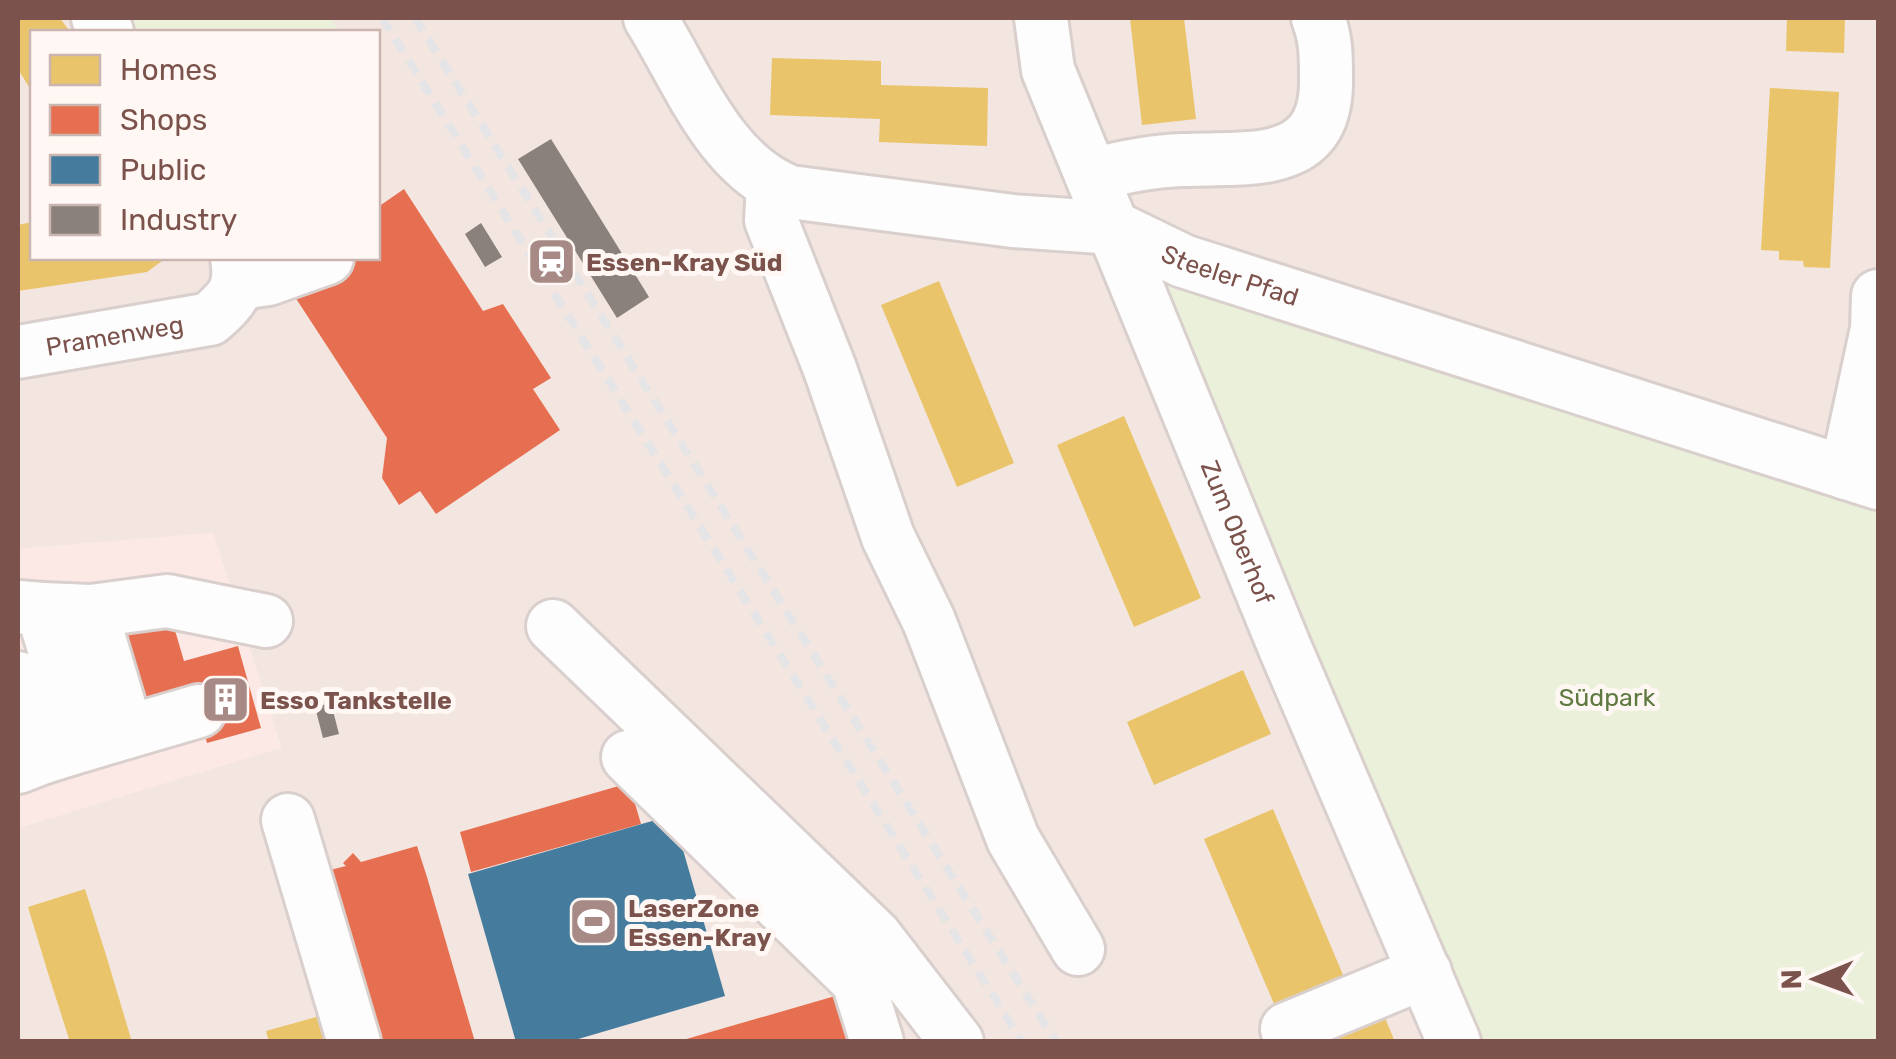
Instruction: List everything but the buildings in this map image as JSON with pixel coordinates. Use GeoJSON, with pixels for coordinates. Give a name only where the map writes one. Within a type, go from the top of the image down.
{"type":"FeatureCollection","features":[{"type":"Feature","properties":{"kind":"street","name":"Steeler Pfad"},"geometry":{"type":"LineString","coordinates":[[650,18],[730,148],[773,185],[790,192],[1013,222],[1114,228],[1183,262],[1862,478]]}},
{"type":"Feature","properties":{"kind":"street","name":"Zum Oberhof"},"geometry":{"type":"LineString","coordinates":[[1041,18],[1048,70],[1285,648],[1454,1042]]}},
{"type":"Feature","properties":{"kind":"street"},"geometry":{"type":"LineString","coordinates":[[1092,174],[1167,161],[1240,162],[1280,154],[1311,136],[1326,95],[1326,37],[1318,18]]}},
{"type":"Feature","properties":{"kind":"street"},"geometry":{"type":"LineString","coordinates":[[773,185],[771,220],[830,369],[888,538],[929,621],[1013,839],[1078,948]]}},
{"type":"Feature","properties":{"kind":"street","name":"Pramenweg"},"geometry":{"type":"LineString","coordinates":[[18,352],[230,286],[268,280],[323,260]]}},
{"type":"Feature","properties":{"kind":"street"},"geometry":{"type":"LineString","coordinates":[[1862,478],[1878,296]]}},
{"type":"Feature","properties":{"kind":"street"},"geometry":{"type":"LineString","coordinates":[[67,751],[50,609],[167,601],[266,621]]}},
{"type":"Feature","properties":{"kind":"street"},"geometry":{"type":"LineString","coordinates":[[553,626],[875,936],[957,1042]]}},
{"type":"Feature","properties":{"kind":"street"},"geometry":{"type":"LineString","coordinates":[[18,678],[67,751]]}},
{"type":"Feature","properties":{"kind":"street"},"geometry":{"type":"LineString","coordinates":[[67,751],[199,712]]}},
{"type":"Feature","properties":{"kind":"street"},"geometry":{"type":"LineString","coordinates":[[628,758],[858,980],[877,1042]]}},
{"type":"Feature","properties":{"kind":"street"},"geometry":{"type":"LineString","coordinates":[[288,820],[354,1042]]}},
{"type":"Feature","properties":{"kind":"street"},"geometry":{"type":"LineString","coordinates":[[1294,1042],[1288,1029],[1425,972]]}},
{"type":"Feature","properties":{"kind":"shaded area"},"geometry":{"type":"Polygon","coordinates":[[[18,18],[1878,18],[1878,1041],[18,1041],[18,828],[281,747],[213,533],[18,549],[18,18]]]}},
{"type":"Feature","properties":{"kind":"shaded area"},"geometry":{"type":"Polygon","coordinates":[[[213,533],[281,748],[18,828],[18,549],[213,533]]]}},
{"type":"Feature","properties":{"kind":"green space"},"geometry":{"type":"Polygon","coordinates":[[[101,18],[331,18],[339,30],[109,30],[101,18]]]}},
{"type":"Feature","properties":{"kind":"green space","name":"Südpark"},"geometry":{"type":"Polygon","coordinates":[[[1126,244],[1878,500],[1878,1041],[1457,1041],[1126,244]]]}},
{"type":"Feature","properties":{"kind":"railway"},"geometry":{"type":"LineString","coordinates":[[382,18],[1022,1042]]}},
{"type":"Feature","properties":{"kind":"railway"},"geometry":{"type":"LineString","coordinates":[[415,18],[1056,1042]]}},
{"type":"Feature","properties":{"kind":"place","name":"Essen-Kray Süd"},"geometry":{"type":"Point","coordinates":[551,262]}},
{"type":"Feature","properties":{"kind":"place","name":"Esso Tankstelle"},"geometry":{"type":"Point","coordinates":[225,700]}},
{"type":"Feature","properties":{"kind":"place","name":"LaserZone Essen-Kray"},"geometry":{"type":"Point","coordinates":[593,922]}}]}
